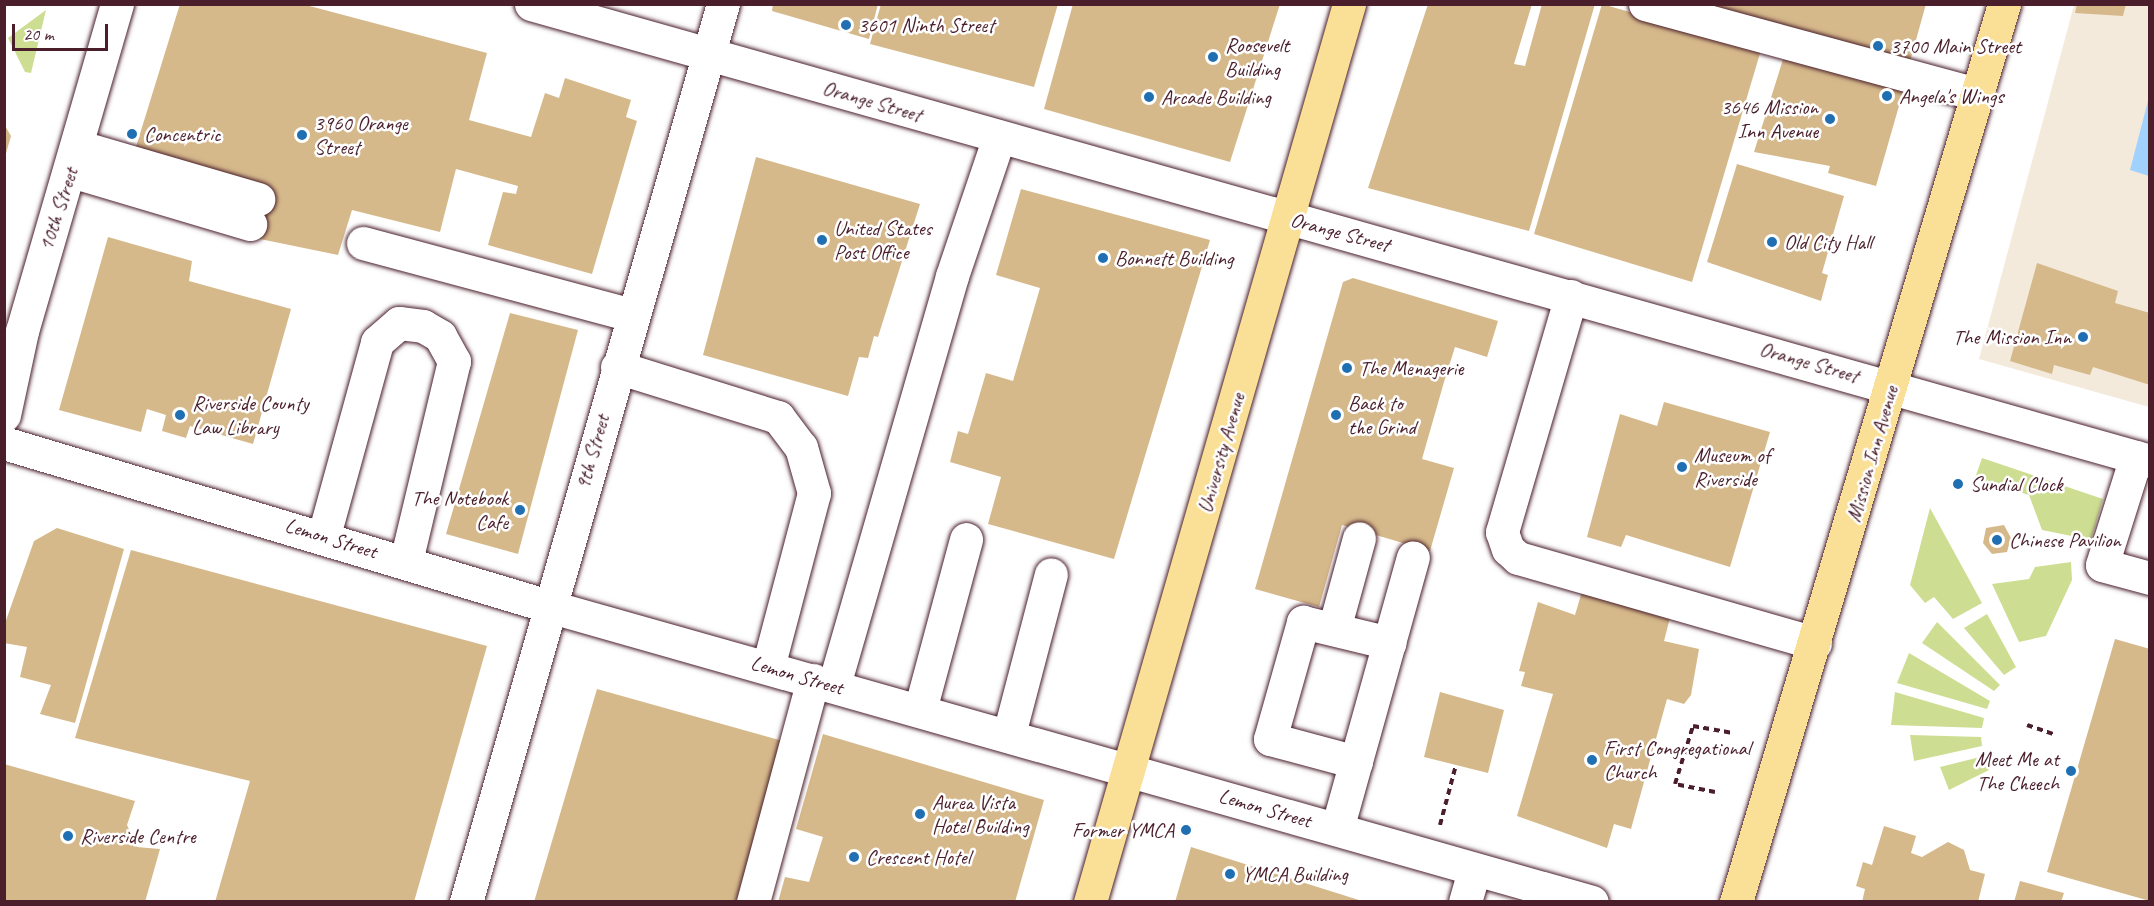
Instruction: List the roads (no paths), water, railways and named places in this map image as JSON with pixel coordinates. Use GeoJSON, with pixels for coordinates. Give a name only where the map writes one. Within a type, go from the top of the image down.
{"type":"FeatureCollection","features":[{"type":"Feature","properties":{"kind":"main road","name":"University Avenue"},"geometry":{"type":"LineString","coordinates":[[1090,902],[1131,768],[1349,4]]}},
{"type":"Feature","properties":{"kind":"main road","name":"Mission Inn Avenue"},"geometry":{"type":"LineString","coordinates":[[1736,902],[1892,386],[2004,4]]}},
{"type":"Feature","properties":{"kind":"street","name":"10th Street"},"geometry":{"type":"LineString","coordinates":[[4,415],[25,320],[74,159],[117,4]]}},
{"type":"Feature","properties":{"kind":"street","name":"Orange Street"},"geometry":{"type":"LineString","coordinates":[[531,4],[706,56],[1892,386],[2143,459]]}},
{"type":"Feature","properties":{"kind":"street","name":"9th Street"},"geometry":{"type":"LineString","coordinates":[[466,902],[548,606],[706,56],[723,4]]}},
{"type":"Feature","properties":{"kind":"street"},"geometry":{"type":"LineString","coordinates":[[1645,4],[1977,94]]}},
{"type":"Feature","properties":{"kind":"street"},"geometry":{"type":"LineString","coordinates":[[753,902],[952,276],[999,136]]}},
{"type":"Feature","properties":{"kind":"street"},"geometry":{"type":"LineString","coordinates":[[74,159],[254,212]]}},
{"type":"Feature","properties":{"kind":"street"},"geometry":{"type":"LineString","coordinates":[[363,243],[632,315]]}},
{"type":"Feature","properties":{"kind":"street"},"geometry":{"type":"LineString","coordinates":[[1571,296],[1502,532],[1508,549],[1518,558],[1815,643]]}},
{"type":"Feature","properties":{"kind":"street"},"geometry":{"type":"LineString","coordinates":[[324,535],[377,342],[399,323],[423,326],[440,336],[454,361],[406,561]]}},
{"type":"Feature","properties":{"kind":"street"},"geometry":{"type":"LineString","coordinates":[[617,367],[778,417],[801,447],[812,478],[812,505],[768,667]]}},
{"type":"Feature","properties":{"kind":"street","name":"Lemon Street"},"geometry":{"type":"LineString","coordinates":[[4,443],[324,535],[548,606],[1131,768],[1474,870],[1592,902]]}},
{"type":"Feature","properties":{"kind":"street"},"geometry":{"type":"LineString","coordinates":[[2143,459],[2102,565],[2150,578]]}},
{"type":"Feature","properties":{"kind":"street"},"geometry":{"type":"LineString","coordinates":[[1334,629],[1359,538]]}},
{"type":"Feature","properties":{"kind":"street"},"geometry":{"type":"LineString","coordinates":[[920,710],[966,539]]}},
{"type":"Feature","properties":{"kind":"street"},"geometry":{"type":"LineString","coordinates":[[1337,829],[1413,557]]}},
{"type":"Feature","properties":{"kind":"street"},"geometry":{"type":"LineString","coordinates":[[1009,734],[1051,574]]}},
{"type":"Feature","properties":{"kind":"street"},"geometry":{"type":"LineString","coordinates":[[1356,762],[1270,739],[1303,622],[1389,643]]}},
{"type":"Feature","properties":{"kind":"street"},"geometry":{"type":"LineString","coordinates":[[1465,902],[1474,870]]}},
{"type":"Feature","properties":{"kind":"water"},"geometry":{"type":"Polygon","coordinates":[[[2149,97],[2149,176],[2130,170],[2149,97]]]}},
{"type":"Feature","properties":{"kind":"place","name":"3601 Ninth Street"},"geometry":{"type":"Point","coordinates":[846,25]}},
{"type":"Feature","properties":{"kind":"place","name":"3700 Main Street"},"geometry":{"type":"Point","coordinates":[1878,46]}},
{"type":"Feature","properties":{"kind":"place","name":"Roosevelt Building"},"geometry":{"type":"Point","coordinates":[1213,57]}},
{"type":"Feature","properties":{"kind":"place","name":"Angela's Wings"},"geometry":{"type":"Point","coordinates":[1887,96]}},
{"type":"Feature","properties":{"kind":"place","name":"Arcade Building"},"geometry":{"type":"Point","coordinates":[1149,97]}},
{"type":"Feature","properties":{"kind":"place","name":"3646 Mission Inn Avenue"},"geometry":{"type":"Point","coordinates":[1830,119]}},
{"type":"Feature","properties":{"kind":"place","name":"Concentric"},"geometry":{"type":"Point","coordinates":[132,134]}},
{"type":"Feature","properties":{"kind":"place","name":"3960 Orange Street"},"geometry":{"type":"Point","coordinates":[302,135]}},
{"type":"Feature","properties":{"kind":"place","name":"United States Post Office"},"geometry":{"type":"Point","coordinates":[822,240]}},
{"type":"Feature","properties":{"kind":"place","name":"Old City Hall"},"geometry":{"type":"Point","coordinates":[1772,242]}},
{"type":"Feature","properties":{"kind":"place","name":"Bonnett Building"},"geometry":{"type":"Point","coordinates":[1103,258]}},
{"type":"Feature","properties":{"kind":"place","name":"The Mission Inn"},"geometry":{"type":"Point","coordinates":[2083,337]}},
{"type":"Feature","properties":{"kind":"place","name":"The Menagerie"},"geometry":{"type":"Point","coordinates":[1347,368]}},
{"type":"Feature","properties":{"kind":"place","name":"Riverside County Law Library"},"geometry":{"type":"Point","coordinates":[180,415]}},
{"type":"Feature","properties":{"kind":"place","name":"Back to the Grind"},"geometry":{"type":"Point","coordinates":[1336,415]}},
{"type":"Feature","properties":{"kind":"place","name":"Museum of Riverside"},"geometry":{"type":"Point","coordinates":[1682,467]}},
{"type":"Feature","properties":{"kind":"place","name":"Sundial Clock"},"geometry":{"type":"Point","coordinates":[1958,484]}},
{"type":"Feature","properties":{"kind":"place","name":"The Notebook Cafe"},"geometry":{"type":"Point","coordinates":[520,510]}},
{"type":"Feature","properties":{"kind":"place","name":"Chinese Pavilion"},"geometry":{"type":"Point","coordinates":[1997,540]}},
{"type":"Feature","properties":{"kind":"place","name":"First Congregational Church"},"geometry":{"type":"Point","coordinates":[1592,760]}},
{"type":"Feature","properties":{"kind":"place","name":"Meet Me at The Cheech"},"geometry":{"type":"Point","coordinates":[2071,771]}},
{"type":"Feature","properties":{"kind":"place","name":"Aurea Vista Hotel Building"},"geometry":{"type":"Point","coordinates":[920,814]}},
{"type":"Feature","properties":{"kind":"place","name":"Former YMCA"},"geometry":{"type":"Point","coordinates":[1186,830]}},
{"type":"Feature","properties":{"kind":"place","name":"Riverside Centre"},"geometry":{"type":"Point","coordinates":[68,836]}},
{"type":"Feature","properties":{"kind":"place","name":"Crescent Hotel"},"geometry":{"type":"Point","coordinates":[854,857]}},
{"type":"Feature","properties":{"kind":"place","name":"YMCA Building"},"geometry":{"type":"Point","coordinates":[1230,874]}}]}
